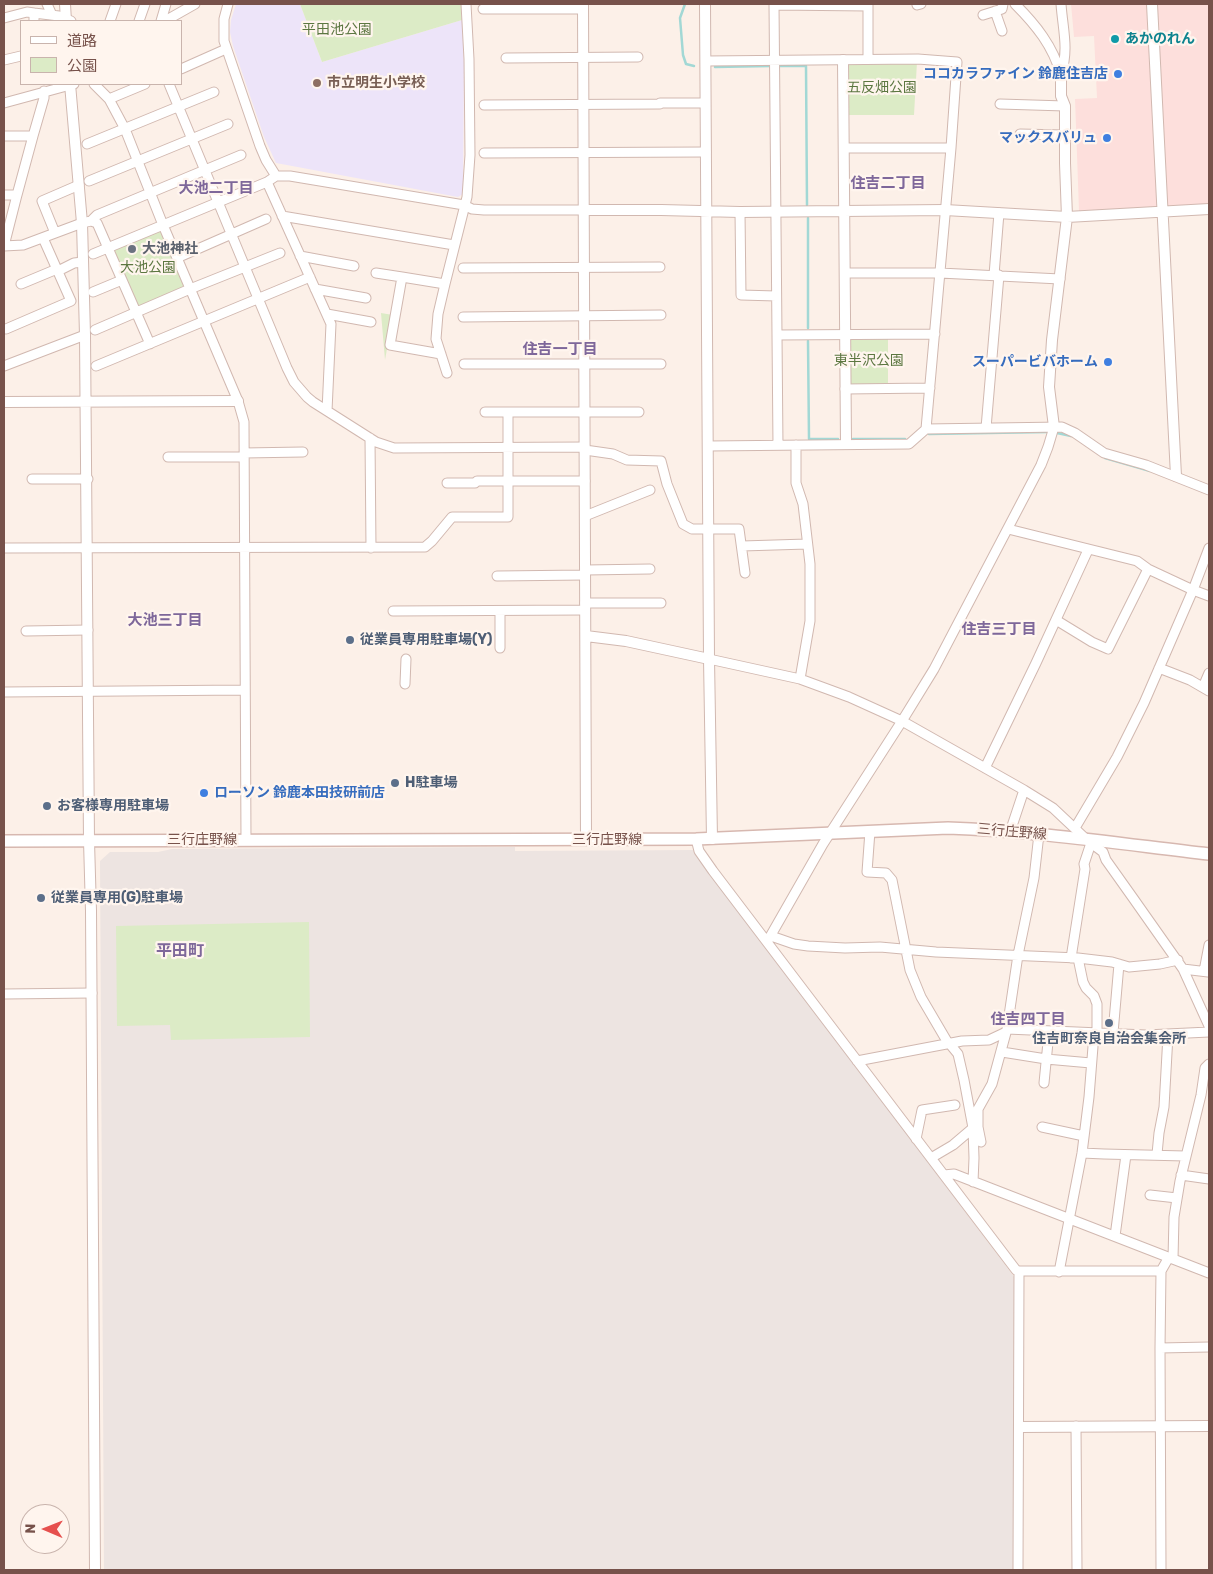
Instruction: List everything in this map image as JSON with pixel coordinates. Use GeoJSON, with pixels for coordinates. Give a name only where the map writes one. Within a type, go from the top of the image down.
{"type":"FeatureCollection","features":[{"type":"Feature","properties":{"kind":"main road","name":"三行庄野線"},"geometry":{"type":"LineString","coordinates":[[4,841],[696,840],[948,828],[1039,834],[1209,854]]}},
{"type":"Feature","properties":{"kind":"street"},"geometry":{"type":"LineString","coordinates":[[47,4],[52,15]]}},
{"type":"Feature","properties":{"kind":"street"},"geometry":{"type":"LineString","coordinates":[[65,4],[68,20]]}},
{"type":"Feature","properties":{"kind":"street"},"geometry":{"type":"LineString","coordinates":[[110,20],[116,4]]}},
{"type":"Feature","properties":{"kind":"street"},"geometry":{"type":"LineString","coordinates":[[139,20],[145,4]]}},
{"type":"Feature","properties":{"kind":"street"},"geometry":{"type":"LineString","coordinates":[[163,20],[166,4]]}},
{"type":"Feature","properties":{"kind":"street"},"geometry":{"type":"LineString","coordinates":[[165,20],[195,4]]}},
{"type":"Feature","properties":{"kind":"street"},"geometry":{"type":"LineString","coordinates":[[228,4],[224,19],[226,50],[260,146],[276,176]]}},
{"type":"Feature","properties":{"kind":"street"},"geometry":{"type":"LineString","coordinates":[[447,373],[436,339],[438,314],[467,197],[470,155],[469,59],[466,4]]}},
{"type":"Feature","properties":{"kind":"street"},"geometry":{"type":"LineString","coordinates":[[705,4],[712,839]]}},
{"type":"Feature","properties":{"kind":"street"},"geometry":{"type":"LineString","coordinates":[[778,445],[774,4],[868,5],[868,59]]}},
{"type":"Feature","properties":{"kind":"street"},"geometry":{"type":"LineString","coordinates":[[983,15],[1002,9],[1003,4]]}},
{"type":"Feature","properties":{"kind":"street"},"geometry":{"type":"LineString","coordinates":[[769,939],[823,844],[934,669],[1041,465],[1054,427],[1049,387],[1052,340],[1067,217],[1064,135],[1065,106],[1062,96],[1061,75],[1056,59],[1048,43],[1033,22],[1015,4]]}},
{"type":"Feature","properties":{"kind":"street"},"geometry":{"type":"LineString","coordinates":[[1060,4],[1066,47],[1061,75]]}},
{"type":"Feature","properties":{"kind":"street"},"geometry":{"type":"LineString","coordinates":[[1152,4],[1176,476]]}},
{"type":"Feature","properties":{"kind":"street"},"geometry":{"type":"LineString","coordinates":[[484,9],[583,6],[586,840]]}},
{"type":"Feature","properties":{"kind":"street"},"geometry":{"type":"LineString","coordinates":[[995,11],[1002,31]]}},
{"type":"Feature","properties":{"kind":"street"},"geometry":{"type":"LineString","coordinates":[[4,18],[27,12],[34,17],[52,15],[66,20]]}},
{"type":"Feature","properties":{"kind":"street"},"geometry":{"type":"LineString","coordinates":[[182,68],[226,50]]}},
{"type":"Feature","properties":{"kind":"street"},"geometry":{"type":"LineString","coordinates":[[4,60],[20,56]]}},
{"type":"Feature","properties":{"kind":"street"},"geometry":{"type":"LineString","coordinates":[[506,58],[638,57]]}},
{"type":"Feature","properties":{"kind":"street"},"geometry":{"type":"LineString","coordinates":[[706,61],[921,59],[957,62],[926,429]]}},
{"type":"Feature","properties":{"kind":"street"},"geometry":{"type":"LineString","coordinates":[[843,60],[846,444]]}},
{"type":"Feature","properties":{"kind":"street"},"geometry":{"type":"LineString","coordinates":[[35,85],[44,98],[4,246],[23,246],[55,232],[86,222],[97,215],[150,192],[241,155]]}},
{"type":"Feature","properties":{"kind":"street"},"geometry":{"type":"LineString","coordinates":[[4,103],[68,85]]}},
{"type":"Feature","properties":{"kind":"street"},"geometry":{"type":"LineString","coordinates":[[72,85],[79,185],[86,222],[83,262],[90,332],[86,403],[95,1570]]}},
{"type":"Feature","properties":{"kind":"street"},"geometry":{"type":"LineString","coordinates":[[95,85],[109,99],[125,129],[163,225],[238,401],[244,422],[246,840]]}},
{"type":"Feature","properties":{"kind":"street"},"geometry":{"type":"LineString","coordinates":[[109,99],[143,85]]}},
{"type":"Feature","properties":{"kind":"street"},"geometry":{"type":"LineString","coordinates":[[169,85],[287,368],[294,382],[306,397],[376,442],[394,448],[585,448],[613,454],[627,460],[661,461],[667,484],[683,524],[692,529],[740,529],[744,573]]}},
{"type":"Feature","properties":{"kind":"street"},"geometry":{"type":"LineString","coordinates":[[87,144],[214,92]]}},
{"type":"Feature","properties":{"kind":"street"},"geometry":{"type":"LineString","coordinates":[[484,105],[706,103]]}},
{"type":"Feature","properties":{"kind":"street"},"geometry":{"type":"LineString","coordinates":[[1000,104],[1065,106]]}},
{"type":"Feature","properties":{"kind":"street"},"geometry":{"type":"LineString","coordinates":[[90,181],[228,124]]}},
{"type":"Feature","properties":{"kind":"street"},"geometry":{"type":"LineString","coordinates":[[1020,134],[1064,135]]}},
{"type":"Feature","properties":{"kind":"street"},"geometry":{"type":"LineString","coordinates":[[4,136],[33,136]]}},
{"type":"Feature","properties":{"kind":"street"},"geometry":{"type":"LineString","coordinates":[[844,148],[951,148]]}},
{"type":"Feature","properties":{"kind":"street"},"geometry":{"type":"LineString","coordinates":[[484,153],[706,152]]}},
{"type":"Feature","properties":{"kind":"street"},"geometry":{"type":"LineString","coordinates":[[93,254],[266,182],[276,176],[290,176],[484,210],[776,212],[946,210],[1067,217],[1209,209]]}},
{"type":"Feature","properties":{"kind":"street"},"geometry":{"type":"LineString","coordinates":[[266,182],[331,324],[326,411]]}},
{"type":"Feature","properties":{"kind":"street"},"geometry":{"type":"LineString","coordinates":[[55,232],[42,201],[79,185]]}},
{"type":"Feature","properties":{"kind":"street"},"geometry":{"type":"LineString","coordinates":[[4,194],[17,194]]}},
{"type":"Feature","properties":{"kind":"street"},"geometry":{"type":"LineString","coordinates":[[740,212],[740,295],[776,296]]}},
{"type":"Feature","properties":{"kind":"street"},"geometry":{"type":"LineString","coordinates":[[986,428],[997,275],[999,213]]}},
{"type":"Feature","properties":{"kind":"street"},"geometry":{"type":"LineString","coordinates":[[282,216],[454,245]]}},
{"type":"Feature","properties":{"kind":"street"},"geometry":{"type":"LineString","coordinates":[[177,258],[266,219]]}},
{"type":"Feature","properties":{"kind":"street"},"geometry":{"type":"LineString","coordinates":[[86,222],[97,223],[100,227],[150,344]]}},
{"type":"Feature","properties":{"kind":"street"},"geometry":{"type":"LineString","coordinates":[[6,329],[71,301],[43,238]]}},
{"type":"Feature","properties":{"kind":"street"},"geometry":{"type":"LineString","coordinates":[[4,366],[280,252]]}},
{"type":"Feature","properties":{"kind":"street"},"geometry":{"type":"LineString","coordinates":[[300,256],[354,266]]}},
{"type":"Feature","properties":{"kind":"street"},"geometry":{"type":"LineString","coordinates":[[21,284],[74,263],[83,262]]}},
{"type":"Feature","properties":{"kind":"street"},"geometry":{"type":"LineString","coordinates":[[463,268],[660,267]]}},
{"type":"Feature","properties":{"kind":"street"},"geometry":{"type":"LineString","coordinates":[[376,273],[445,284]]}},
{"type":"Feature","properties":{"kind":"street"},"geometry":{"type":"LineString","coordinates":[[845,273],[940,273],[1060,279]]}},
{"type":"Feature","properties":{"kind":"street"},"geometry":{"type":"LineString","coordinates":[[96,366],[310,277]]}},
{"type":"Feature","properties":{"kind":"street"},"geometry":{"type":"LineString","coordinates":[[402,277],[390,345],[441,354]]}},
{"type":"Feature","properties":{"kind":"street"},"geometry":{"type":"LineString","coordinates":[[93,292],[122,280]]}},
{"type":"Feature","properties":{"kind":"street"},"geometry":{"type":"LineString","coordinates":[[315,289],[366,298]]}},
{"type":"Feature","properties":{"kind":"street"},"geometry":{"type":"LineString","coordinates":[[327,314],[371,322]]}},
{"type":"Feature","properties":{"kind":"street"},"geometry":{"type":"LineString","coordinates":[[463,317],[661,315]]}},
{"type":"Feature","properties":{"kind":"street"},"geometry":{"type":"LineString","coordinates":[[776,335],[935,334]]}},
{"type":"Feature","properties":{"kind":"street"},"geometry":{"type":"LineString","coordinates":[[464,364],[661,364]]}},
{"type":"Feature","properties":{"kind":"street"},"geometry":{"type":"LineString","coordinates":[[846,388],[930,388]]}},
{"type":"Feature","properties":{"kind":"street"},"geometry":{"type":"LineString","coordinates":[[4,402],[238,401]]}},
{"type":"Feature","properties":{"kind":"street"},"geometry":{"type":"LineString","coordinates":[[485,412],[639,412]]}},
{"type":"Feature","properties":{"kind":"street"},"geometry":{"type":"LineString","coordinates":[[4,548],[424,547],[432,541],[452,516],[508,517],[508,413]]}},
{"type":"Feature","properties":{"kind":"street"},"geometry":{"type":"LineString","coordinates":[[708,446],[909,444],[926,429],[1062,427],[1075,433],[1104,453],[1146,465],[1209,490]]}},
{"type":"Feature","properties":{"kind":"street"},"geometry":{"type":"LineString","coordinates":[[370,438],[371,548]]}},
{"type":"Feature","properties":{"kind":"street"},"geometry":{"type":"LineString","coordinates":[[796,445],[796,483],[803,504],[810,564],[810,621],[800,679]]}},
{"type":"Feature","properties":{"kind":"street"},"geometry":{"type":"LineString","coordinates":[[168,457],[303,452]]}},
{"type":"Feature","properties":{"kind":"street"},"geometry":{"type":"LineString","coordinates":[[32,478],[88,479]]}},
{"type":"Feature","properties":{"kind":"street"},"geometry":{"type":"LineString","coordinates":[[447,483],[585,481]]}},
{"type":"Feature","properties":{"kind":"street"},"geometry":{"type":"LineString","coordinates":[[585,516],[650,490]]}},
{"type":"Feature","properties":{"kind":"street"},"geometry":{"type":"LineString","coordinates":[[1008,529],[1137,561],[1148,569],[1209,596]]}},
{"type":"Feature","properties":{"kind":"street"},"geometry":{"type":"LineString","coordinates":[[742,546],[808,544]]}},
{"type":"Feature","properties":{"kind":"street"},"geometry":{"type":"LineString","coordinates":[[1075,828],[1117,757],[1144,703],[1209,548]]}},
{"type":"Feature","properties":{"kind":"street"},"geometry":{"type":"LineString","coordinates":[[985,768],[1088,550]]}},
{"type":"Feature","properties":{"kind":"street"},"geometry":{"type":"LineString","coordinates":[[497,576],[650,569]]}},
{"type":"Feature","properties":{"kind":"street"},"geometry":{"type":"LineString","coordinates":[[1056,620],[1092,642],[1108,649],[1148,569]]}},
{"type":"Feature","properties":{"kind":"street"},"geometry":{"type":"LineString","coordinates":[[393,611],[500,611],[661,603]]}},
{"type":"Feature","properties":{"kind":"street"},"geometry":{"type":"LineString","coordinates":[[500,611],[500,648]]}},
{"type":"Feature","properties":{"kind":"street"},"geometry":{"type":"LineString","coordinates":[[26,631],[88,630]]}},
{"type":"Feature","properties":{"kind":"street"},"geometry":{"type":"LineString","coordinates":[[586,636],[626,641],[800,679],[850,697],[902,721],[1053,808],[1103,852],[1106,860],[1184,969],[1209,1026]]}},
{"type":"Feature","properties":{"kind":"street"},"geometry":{"type":"LineString","coordinates":[[405,684],[406,659]]}},
{"type":"Feature","properties":{"kind":"street"},"geometry":{"type":"LineString","coordinates":[[1159,668],[1190,680],[1206,689],[1209,673]]}},
{"type":"Feature","properties":{"kind":"street"},"geometry":{"type":"LineString","coordinates":[[4,692],[245,690]]}},
{"type":"Feature","properties":{"kind":"street"},"geometry":{"type":"LineString","coordinates":[[1010,832],[1024,790]]}},
{"type":"Feature","properties":{"kind":"street"},"geometry":{"type":"LineString","coordinates":[[870,831],[868,872],[886,873],[892,880],[910,970],[921,997],[948,1043],[958,1054],[975,1128],[981,1142]]}},
{"type":"Feature","properties":{"kind":"street"},"geometry":{"type":"LineString","coordinates":[[973,1182],[975,1128],[978,1109],[992,1084],[1002,1052],[1018,955],[1034,878],[1039,834]]}},
{"type":"Feature","properties":{"kind":"street"},"geometry":{"type":"LineString","coordinates":[[696,840],[699,851],[769,939],[857,1061],[1016,1270],[1059,1272],[1161,1271]]}},
{"type":"Feature","properties":{"kind":"street"},"geometry":{"type":"LineString","coordinates":[[1059,1272],[1082,1152],[1096,1033],[1097,1004],[1094,996],[1083,982],[1074,958],[1085,869],[1084,864],[1089,841]]}},
{"type":"Feature","properties":{"kind":"street"},"geometry":{"type":"LineString","coordinates":[[769,939],[808,946],[906,948],[936,952],[1074,958],[1130,966],[1160,964],[1178,960]]}},
{"type":"Feature","properties":{"kind":"street"},"geometry":{"type":"LineString","coordinates":[[1184,969],[1207,972],[1209,945]]}},
{"type":"Feature","properties":{"kind":"street"},"geometry":{"type":"LineString","coordinates":[[1113,1033],[1119,964]]}},
{"type":"Feature","properties":{"kind":"street"},"geometry":{"type":"LineString","coordinates":[[4,994],[92,993]]}},
{"type":"Feature","properties":{"kind":"street"},"geometry":{"type":"LineString","coordinates":[[857,1061],[948,1043],[989,1040],[1006,1031],[1168,1035],[1209,1032]]}},
{"type":"Feature","properties":{"kind":"street"},"geometry":{"type":"LineString","coordinates":[[1044,1083],[1049,1032]]}},
{"type":"Feature","properties":{"kind":"street"},"geometry":{"type":"LineString","coordinates":[[1157,1154],[1164,1107],[1168,1035]]}},
{"type":"Feature","properties":{"kind":"street"},"geometry":{"type":"LineString","coordinates":[[1002,1052],[1046,1059],[1092,1063]]}},
{"type":"Feature","properties":{"kind":"street"},"geometry":{"type":"LineString","coordinates":[[1161,1570],[1161,1271],[1171,1258],[1174,1217],[1181,1175],[1200,1102],[1205,1068],[1209,1064]]}},
{"type":"Feature","properties":{"kind":"street"},"geometry":{"type":"LineString","coordinates":[[916,1139],[922,1110],[954,1105]]}},
{"type":"Feature","properties":{"kind":"street"},"geometry":{"type":"LineString","coordinates":[[1042,1127],[1084,1136]]}},
{"type":"Feature","properties":{"kind":"street"},"geometry":{"type":"LineString","coordinates":[[931,1158],[953,1145],[975,1128]]}},
{"type":"Feature","properties":{"kind":"street"},"geometry":{"type":"LineString","coordinates":[[1082,1152],[1185,1156]]}},
{"type":"Feature","properties":{"kind":"street"},"geometry":{"type":"LineString","coordinates":[[1115,1236],[1126,1155]]}},
{"type":"Feature","properties":{"kind":"street"},"geometry":{"type":"LineString","coordinates":[[944,1175],[954,1174],[1209,1273]]}},
{"type":"Feature","properties":{"kind":"street"},"geometry":{"type":"LineString","coordinates":[[1181,1175],[1209,1179]]}},
{"type":"Feature","properties":{"kind":"street"},"geometry":{"type":"LineString","coordinates":[[1150,1195],[1177,1198]]}},
{"type":"Feature","properties":{"kind":"street"},"geometry":{"type":"LineString","coordinates":[[1018,1570],[1019,1271]]}},
{"type":"Feature","properties":{"kind":"street"},"geometry":{"type":"LineString","coordinates":[[1160,1348],[1209,1347]]}},
{"type":"Feature","properties":{"kind":"street"},"geometry":{"type":"LineString","coordinates":[[1076,1426],[1077,1570]]}},
{"type":"Feature","properties":{"kind":"street"},"geometry":{"type":"LineString","coordinates":[[1019,1427],[1209,1426]]}},
{"type":"Feature","properties":{"kind":"shaded area"},"geometry":{"type":"Polygon","coordinates":[[[236,4],[300,4],[322,62],[462,20],[464,64],[463,194],[458,197],[276,163],[264,137],[233,46],[230,32],[231,20],[236,4]]]}},
{"type":"Feature","properties":{"kind":"shaded area"},"geometry":{"type":"Polygon","coordinates":[[[1071,4],[1209,4],[1209,204],[1079,211],[1075,99],[1097,98],[1094,36],[1074,37],[1071,4]]]}},
{"type":"Feature","properties":{"kind":"shaded area"},"geometry":{"type":"Polygon","coordinates":[[[515,847],[515,851],[693,850],[1015,1278],[1016,1570],[104,1570],[100,861],[110,852],[158,852],[172,849],[515,847]]]}},
{"type":"Feature","properties":{"kind":"green space","name":"平田池公園"},"geometry":{"type":"Polygon","coordinates":[[[300,4],[461,4],[462,20],[322,62],[300,4]]]}},
{"type":"Feature","properties":{"kind":"green space","name":"五反畑公園"},"geometry":{"type":"Polygon","coordinates":[[[917,62],[914,115],[848,115],[848,64],[917,62]]]}},
{"type":"Feature","properties":{"kind":"green space","name":"大池公園"},"geometry":{"type":"Polygon","coordinates":[[[161,228],[185,286],[183,289],[137,308],[112,250],[161,228]]]}},
{"type":"Feature","properties":{"kind":"green space"},"geometry":{"type":"Polygon","coordinates":[[[381,313],[393,315],[385,360],[381,313]]]}},
{"type":"Feature","properties":{"kind":"green space","name":"東半沢公園"},"geometry":{"type":"Polygon","coordinates":[[[888,337],[888,385],[852,386],[850,382],[850,341],[853,338],[888,337]]]}},
{"type":"Feature","properties":{"kind":"green space"},"geometry":{"type":"Polygon","coordinates":[[[309,922],[310,1037],[171,1040],[170,1025],[117,1026],[116,926],[309,922]]]}},
{"type":"Feature","properties":{"kind":"waterway"},"geometry":{"type":"LineString","coordinates":[[685,4],[680,18],[683,55],[686,64],[694,66]]}},
{"type":"Feature","properties":{"kind":"waterway"},"geometry":{"type":"LineString","coordinates":[[715,67],[770,66]]}},
{"type":"Feature","properties":{"kind":"waterway"},"geometry":{"type":"LineString","coordinates":[[778,66],[806,66],[807,205]]}},
{"type":"Feature","properties":{"kind":"waterway"},"geometry":{"type":"LineString","coordinates":[[808,218],[808,328]]}},
{"type":"Feature","properties":{"kind":"waterway"},"geometry":{"type":"LineString","coordinates":[[808,341],[809,439],[838,439]]}},
{"type":"Feature","properties":{"kind":"waterway"},"geometry":{"type":"LineString","coordinates":[[929,434],[1048,432]]}},
{"type":"Feature","properties":{"kind":"waterway"},"geometry":{"type":"LineString","coordinates":[[1057,433],[1071,436]]}},
{"type":"Feature","properties":{"kind":"waterway"},"geometry":{"type":"LineString","coordinates":[[853,439],[905,439]]}},
{"type":"Feature","properties":{"kind":"waterway"},"geometry":{"type":"LineString","coordinates":[[1105,458],[1150,471]]}},
{"type":"Feature","properties":{"kind":"place","name":"あかのれん"},"geometry":{"type":"Point","coordinates":[1115,39]}},
{"type":"Feature","properties":{"kind":"place","name":"ココカラファイン 鈴鹿住吉店"},"geometry":{"type":"Point","coordinates":[1118,74]}},
{"type":"Feature","properties":{"kind":"place","name":"市立明生小学校"},"geometry":{"type":"Point","coordinates":[317,83]}},
{"type":"Feature","properties":{"kind":"place","name":"マックスバリュ"},"geometry":{"type":"Point","coordinates":[1107,138]}},
{"type":"Feature","properties":{"kind":"place","name":"大池神社"},"geometry":{"type":"Point","coordinates":[132,249]}},
{"type":"Feature","properties":{"kind":"place","name":"スーパービバホーム"},"geometry":{"type":"Point","coordinates":[1108,362]}},
{"type":"Feature","properties":{"kind":"place","name":"従業員専用駐車場(Y)"},"geometry":{"type":"Point","coordinates":[350,640]}},
{"type":"Feature","properties":{"kind":"place","name":"H駐車場"},"geometry":{"type":"Point","coordinates":[395,783]}},
{"type":"Feature","properties":{"kind":"place","name":"ローソン 鈴鹿本田技研前店"},"geometry":{"type":"Point","coordinates":[204,793]}},
{"type":"Feature","properties":{"kind":"place","name":"お客様専用駐車場"},"geometry":{"type":"Point","coordinates":[47,806]}},
{"type":"Feature","properties":{"kind":"place","name":"従業員専用(G)駐車場"},"geometry":{"type":"Point","coordinates":[41,898]}},
{"type":"Feature","properties":{"kind":"place","name":"住吉町奈良自治会集会所"},"geometry":{"type":"Point","coordinates":[1109,1023]}},
{"type":"Feature","properties":{"kind":"district","name":"住吉二丁目"},"geometry":{"type":"Point","coordinates":[888,184]}},
{"type":"Feature","properties":{"kind":"district","name":"大池二丁目"},"geometry":{"type":"Point","coordinates":[216,189]}},
{"type":"Feature","properties":{"kind":"district","name":"住吉一丁目"},"geometry":{"type":"Point","coordinates":[560,350]}},
{"type":"Feature","properties":{"kind":"district","name":"大池三丁目"},"geometry":{"type":"Point","coordinates":[165,621]}},
{"type":"Feature","properties":{"kind":"district","name":"住吉三丁目"},"geometry":{"type":"Point","coordinates":[999,630]}},
{"type":"Feature","properties":{"kind":"district","name":"平田町"},"geometry":{"type":"Point","coordinates":[180,951]}},
{"type":"Feature","properties":{"kind":"district","name":"住吉四丁目"},"geometry":{"type":"Point","coordinates":[1028,1020]}}]}
